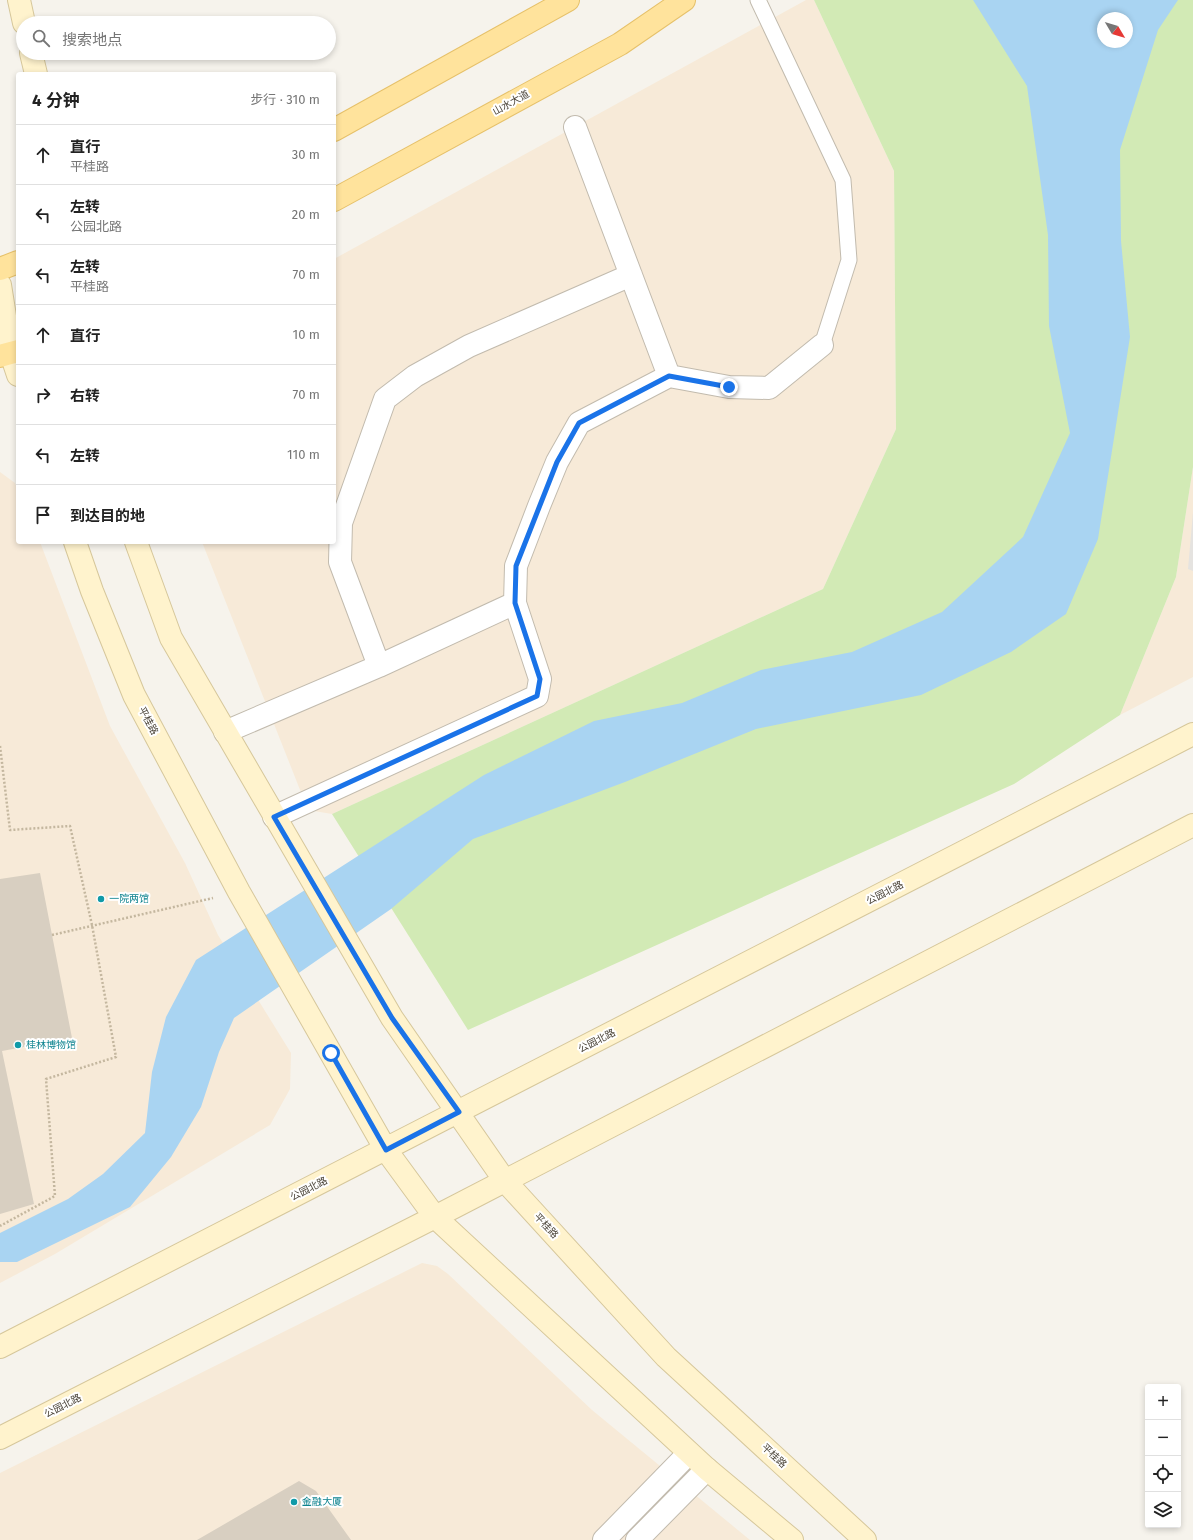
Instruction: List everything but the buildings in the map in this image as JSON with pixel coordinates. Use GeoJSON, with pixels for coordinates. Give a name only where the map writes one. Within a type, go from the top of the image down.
{"type":"FeatureCollection","features":[{"type":"Feature","properties":{"kind":"main road"},"geometry":{"type":"LineString","coordinates":[[19,0],[22,16]]}},
{"type":"Feature","properties":{"kind":"main road"},"geometry":{"type":"LineString","coordinates":[[336,129],[568,0]]}},
{"type":"Feature","properties":{"kind":"main road","name":"山水大道"},"geometry":{"type":"LineString","coordinates":[[336,199],[620,44],[684,0]]}},
{"type":"Feature","properties":{"kind":"main road"},"geometry":{"type":"LineString","coordinates":[[33,60],[36,72]]}},
{"type":"Feature","properties":{"kind":"main road"},"geometry":{"type":"LineString","coordinates":[[0,269],[16,263]]}},
{"type":"Feature","properties":{"kind":"main road"},"geometry":{"type":"LineString","coordinates":[[0,285],[10,354],[16,370]]}},
{"type":"Feature","properties":{"kind":"main road","name":"平桂路"},"geometry":{"type":"LineString","coordinates":[[76,544],[92,591],[134,695],[239,892],[386,1150]]}},
{"type":"Feature","properties":{"kind":"main road","name":"平桂路"},"geometry":{"type":"LineString","coordinates":[[137,544],[170,638],[296,856],[392,1018],[459,1112],[505,1181],[666,1357],[865,1540]]}},
{"type":"Feature","properties":{"kind":"main road","name":"公园北路"},"geometry":{"type":"LineString","coordinates":[[0,1347],[1193,734]]}},
{"type":"Feature","properties":{"kind":"main road","name":"公园北路"},"geometry":{"type":"LineString","coordinates":[[0,1438],[435,1217],[1193,825]]}},
{"type":"Feature","properties":{"kind":"main road"},"geometry":{"type":"LineString","coordinates":[[386,1150],[435,1217],[707,1469],[792,1540]]}},
{"type":"Feature","properties":{"kind":"street"},"geometry":{"type":"LineString","coordinates":[[575,127],[669,376]]}},
{"type":"Feature","properties":{"kind":"street"},"geometry":{"type":"LineString","coordinates":[[379,666],[340,562],[340,523],[385,399],[415,376],[469,346],[631,275]]}},
{"type":"Feature","properties":{"kind":"street"},"geometry":{"type":"LineString","coordinates":[[274,817],[537,696],[540,679],[515,603],[516,566],[557,462],[579,423],[669,376],[729,387],[769,388],[822,345]]}},
{"type":"Feature","properties":{"kind":"street"},"geometry":{"type":"LineString","coordinates":[[225,732],[379,666],[515,603]]}},
{"type":"Feature","properties":{"kind":"street"},"geometry":{"type":"LineString","coordinates":[[604,1540],[690,1453]]}},
{"type":"Feature","properties":{"kind":"street"},"geometry":{"type":"LineString","coordinates":[[637,1540],[707,1469]]}},
{"type":"Feature","properties":{"kind":"lane"},"geometry":{"type":"LineString","coordinates":[[758,0],[843,180],[849,260],[822,345]]}},
{"type":"Feature","properties":{"kind":"path"},"geometry":{"type":"LineString","coordinates":[[0,746],[10,830],[70,826],[92,925],[116,1057],[46,1079],[55,1196],[0,1226]]}},
{"type":"Feature","properties":{"kind":"path"},"geometry":{"type":"LineString","coordinates":[[52,936],[92,925],[239,892]]}},
{"type":"Feature","properties":{"kind":"shaded area"},"geometry":{"type":"Polygon","coordinates":[[[806,0],[814,0],[894,171],[896,429],[823,589],[332,814],[308,810],[203,544],[336,544],[336,258],[806,0]]]}},
{"type":"Feature","properties":{"kind":"shaded area"},"geometry":{"type":"Polygon","coordinates":[[[1193,467],[1193,677],[1120,715],[1176,577],[1193,467]]]}},
{"type":"Feature","properties":{"kind":"shaded area","name":"一院两馆"},"geometry":{"type":"Polygon","coordinates":[[[0,472],[15,483],[16,486],[16,544],[41,544],[110,726],[185,863],[218,935],[291,1053],[290,1089],[270,1125],[55,1254],[0,1283],[0,472]]]}},
{"type":"Feature","properties":{"kind":"shaded area"},"geometry":{"type":"Polygon","coordinates":[[[1193,512],[1193,571],[1188,569],[1193,512]]]}},
{"type":"Feature","properties":{"kind":"shaded area"},"geometry":{"type":"Polygon","coordinates":[[[422,1263],[437,1266],[448,1274],[592,1410],[750,1540],[0,1540],[0,1473],[422,1263]]]}},
{"type":"Feature","properties":{"kind":"green space"},"geometry":{"type":"Polygon","coordinates":[[[814,0],[1193,0],[1193,467],[1176,577],[1120,715],[1014,784],[468,1030],[332,814],[823,589],[896,429],[894,171],[814,0]]]}},
{"type":"Feature","properties":{"kind":"water"},"geometry":{"type":"Polygon","coordinates":[[[973,0],[1178,0],[1158,30],[1120,150],[1121,241],[1130,337],[1098,539],[1066,614],[1011,652],[921,695],[756,729],[625,782],[473,839],[391,909],[234,1018],[219,1052],[201,1107],[171,1157],[130,1207],[17,1262],[0,1262],[0,1233],[68,1199],[103,1174],[145,1133],[152,1072],[166,1017],[196,960],[484,775],[594,721],[682,703],[761,670],[852,652],[942,612],[1023,537],[1070,433],[1049,326],[1048,235],[1027,86],[973,0]]]}},
{"type":"Feature","properties":{"kind":"place","name":"一院两馆"},"geometry":{"type":"Point","coordinates":[101,899]}},
{"type":"Feature","properties":{"kind":"place","name":"桂林博物馆"},"geometry":{"type":"Point","coordinates":[18,1045]}},
{"type":"Feature","properties":{"kind":"place","name":"金融大厦"},"geometry":{"type":"Point","coordinates":[294,1502]}},
{"type":"Feature","properties":{"kind":"route"},"geometry":{"type":"LineString","coordinates":[[331,1053],[386,1150],[459,1112],[392,1018],[274,817],[537,696],[540,679],[515,603],[516,566],[557,462],[579,423],[669,376],[729,387]]}}]}
